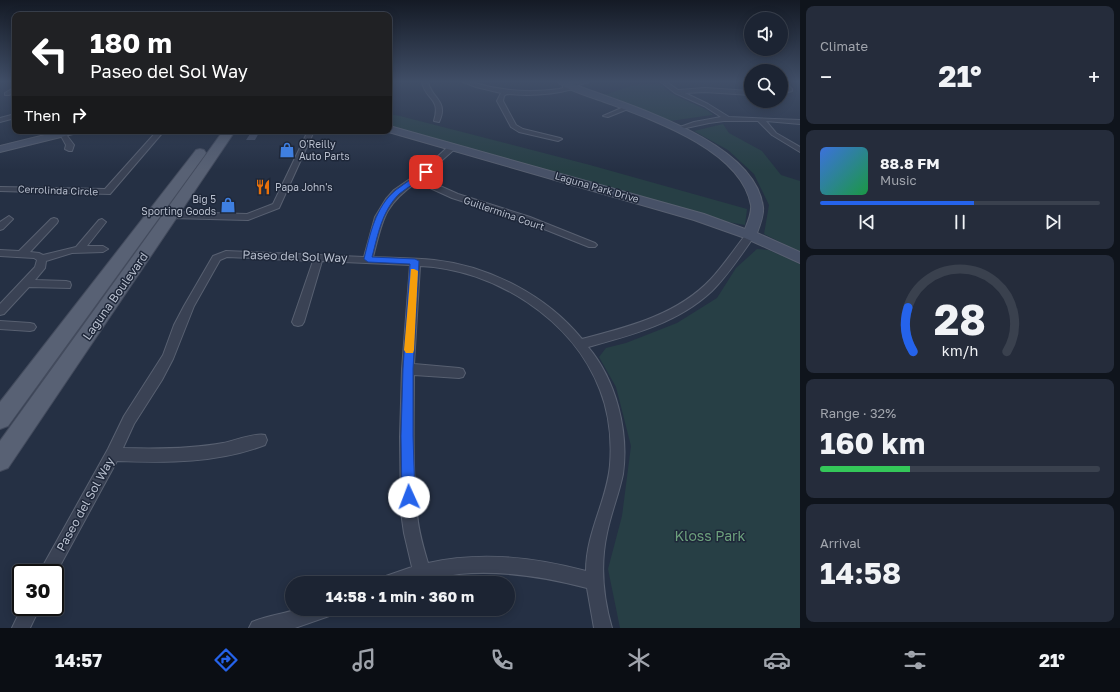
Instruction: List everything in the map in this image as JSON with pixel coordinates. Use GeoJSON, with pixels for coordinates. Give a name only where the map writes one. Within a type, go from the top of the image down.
{"type":"FeatureCollection","features":[{"type":"Feature","properties":{"kind":"main road","name":"Laguna Boulevard"},"geometry":{"type":"LineString","coordinates":[[0,419],[214,134]]}},
{"type":"Feature","properties":{"kind":"main road","name":"Laguna Boulevard"},"geometry":{"type":"LineString","coordinates":[[0,460],[227,134]]}},
{"type":"Feature","properties":{"kind":"street"},"geometry":{"type":"LineString","coordinates":[[437,121],[440,111]]}},
{"type":"Feature","properties":{"kind":"street"},"geometry":{"type":"LineString","coordinates":[[505,111],[513,126],[521,131],[558,139]]}},
{"type":"Feature","properties":{"kind":"street"},"geometry":{"type":"LineString","coordinates":[[606,116],[618,111]]}},
{"type":"Feature","properties":{"kind":"street"},"geometry":{"type":"LineString","coordinates":[[581,344],[649,324],[687,305],[710,287],[750,236],[756,217],[757,208],[755,198],[747,180],[735,166],[716,150],[694,136],[634,111]]}},
{"type":"Feature","properties":{"kind":"street"},"geometry":{"type":"LineString","coordinates":[[716,111],[727,118]]}},
{"type":"Feature","properties":{"kind":"street"},"geometry":{"type":"LineString","coordinates":[[0,120],[12,117]]}},
{"type":"Feature","properties":{"kind":"street"},"geometry":{"type":"LineString","coordinates":[[679,129],[700,122],[727,118],[800,122]]}},
{"type":"Feature","properties":{"kind":"street"},"geometry":{"type":"LineString","coordinates":[[760,119],[774,134],[800,150]]}},
{"type":"Feature","properties":{"kind":"street","name":"Laguna Park Drive"},"geometry":{"type":"LineString","coordinates":[[392,130],[698,217],[750,236],[800,258]]}},
{"type":"Feature","properties":{"kind":"street"},"geometry":{"type":"LineString","coordinates":[[0,149],[60,134]]}},
{"type":"Feature","properties":{"kind":"street"},"geometry":{"type":"LineString","coordinates":[[68,134],[69,149]]}},
{"type":"Feature","properties":{"kind":"street","name":"Cerrolinda Circle"},"geometry":{"type":"LineString","coordinates":[[0,188],[107,192],[158,134]]}},
{"type":"Feature","properties":{"kind":"street"},"geometry":{"type":"LineString","coordinates":[[171,215],[248,218],[276,206],[310,134]]}},
{"type":"Feature","properties":{"kind":"street"},"geometry":{"type":"LineString","coordinates":[[368,259],[377,223],[385,206],[397,192],[417,179],[453,147]]}},
{"type":"Feature","properties":{"kind":"street","name":"Guillermina Court"},"geometry":{"type":"LineString","coordinates":[[417,179],[455,196],[527,219],[592,245]]}},
{"type":"Feature","properties":{"kind":"street"},"geometry":{"type":"LineString","coordinates":[[0,227],[9,219]]}},
{"type":"Feature","properties":{"kind":"street"},"geometry":{"type":"LineString","coordinates":[[22,254],[54,221]]}},
{"type":"Feature","properties":{"kind":"street"},"geometry":{"type":"LineString","coordinates":[[80,248],[102,222]]}},
{"type":"Feature","properties":{"kind":"street"},"geometry":{"type":"LineString","coordinates":[[42,259],[63,251],[80,248],[103,249]]}},
{"type":"Feature","properties":{"kind":"street"},"geometry":{"type":"LineString","coordinates":[[0,253],[36,255],[42,259]]}},
{"type":"Feature","properties":{"kind":"street","name":"Paseo del Sol Way"},"geometry":{"type":"LineString","coordinates":[[52,564],[113,454],[129,420],[158,376],[169,356],[180,325],[189,306],[216,258],[226,254],[415,261],[456,266],[477,272],[507,284],[545,308],[562,323],[581,344],[600,376],[609,398],[617,436],[615,477],[596,548],[595,582],[603,628]]}},
{"type":"Feature","properties":{"kind":"street"},"geometry":{"type":"LineString","coordinates":[[298,322],[319,257]]}},
{"type":"Feature","properties":{"kind":"street"},"geometry":{"type":"LineString","coordinates":[[0,311],[5,300],[26,283],[40,268],[42,259]]}},
{"type":"Feature","properties":{"kind":"street"},"geometry":{"type":"LineString","coordinates":[[415,261],[408,369],[407,436],[409,512],[412,532],[422,573]]}},
{"type":"Feature","properties":{"kind":"street"},"geometry":{"type":"LineString","coordinates":[[26,283],[66,285]]}},
{"type":"Feature","properties":{"kind":"street"},"geometry":{"type":"LineString","coordinates":[[0,325],[30,327]]}},
{"type":"Feature","properties":{"kind":"street"},"geometry":{"type":"LineString","coordinates":[[408,369],[459,373]]}},
{"type":"Feature","properties":{"kind":"street"},"geometry":{"type":"LineString","coordinates":[[113,454],[182,456],[224,450],[260,440]]}},
{"type":"Feature","properties":{"kind":"street"},"geometry":{"type":"LineString","coordinates":[[412,576],[472,564],[517,566],[559,572],[595,582]]}},
{"type":"Feature","properties":{"kind":"street"},"geometry":{"type":"LineString","coordinates":[[21,628],[27,616]]}},
{"type":"Feature","properties":{"kind":"street"},"geometry":{"type":"LineString","coordinates":[[258,628],[279,624],[304,616]]}},
{"type":"Feature","properties":{"kind":"green space"},"geometry":{"type":"Polygon","coordinates":[[[645,111],[709,111],[712,114],[712,115],[670,121],[645,111]]]}},
{"type":"Feature","properties":{"kind":"green space"},"geometry":{"type":"Polygon","coordinates":[[[392,115],[590,165],[747,209],[745,225],[728,222],[392,127],[392,115]]]}},
{"type":"Feature","properties":{"kind":"green space"},"geometry":{"type":"Polygon","coordinates":[[[723,124],[729,133],[762,151],[781,175],[800,181],[800,252],[764,234],[769,205],[754,174],[728,150],[694,131],[723,124]]]}},
{"type":"Feature","properties":{"kind":"green space","name":"Kloss Park"},"geometry":{"type":"Polygon","coordinates":[[[757,249],[769,250],[800,264],[800,628],[620,628],[608,569],[622,516],[631,446],[616,387],[599,357],[606,348],[626,343],[677,323],[717,298],[736,268],[757,249]]]}},
{"type":"Feature","properties":{"kind":"building"},"geometry":{"type":"Polygon","coordinates":[[[250,134],[258,134],[255,140],[246,140],[250,134]]]}},
{"type":"Feature","properties":{"kind":"slow traffic"},"geometry":{"type":"LineString","coordinates":[[409,350],[414,271]]}},
{"type":"Feature","properties":{"kind":"place","name":"O'Reilly Auto Parts"},"geometry":{"type":"Point","coordinates":[287,150]}},
{"type":"Feature","properties":{"kind":"place","name":"Papa John's"},"geometry":{"type":"Point","coordinates":[263,187]}},
{"type":"Feature","properties":{"kind":"place","name":"Big 5 Sporting Goods"},"geometry":{"type":"Point","coordinates":[228,205]}},
{"type":"Feature","properties":{"kind":"route"},"geometry":{"type":"LineString","coordinates":[[409,497],[407,436],[408,369],[415,261],[368,259],[377,223],[385,206],[397,192],[426,172]]}}]}
